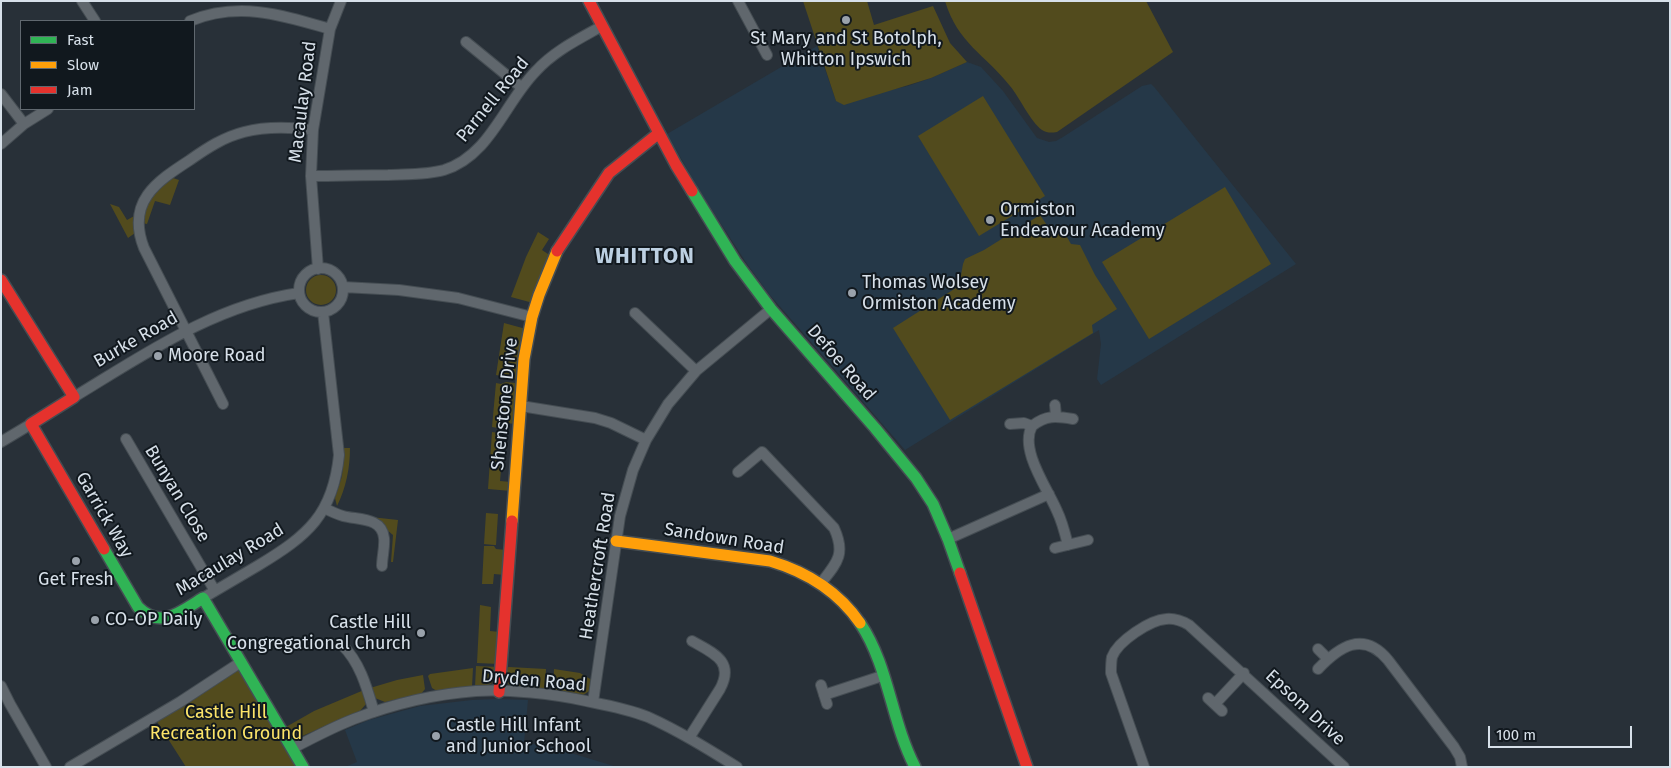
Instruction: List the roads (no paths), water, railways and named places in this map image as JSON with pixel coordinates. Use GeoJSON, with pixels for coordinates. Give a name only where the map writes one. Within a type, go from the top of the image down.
{"type":"FeatureCollection","features":[{"type":"Feature","properties":{"kind":"street"},"geometry":{"type":"LineString","coordinates":[[82,1],[93,20]]}},
{"type":"Feature","properties":{"kind":"street","name":"Macaulay Road"},"geometry":{"type":"LineString","coordinates":[[318,269],[311,176],[313,130],[330,29],[341,1]]}},
{"type":"Feature","properties":{"kind":"street","name":"Defoe Road"},"geometry":{"type":"LineString","coordinates":[[589,1],[676,165],[716,232],[771,309],[875,428],[916,478],[933,504],[948,539],[1027,767]]}},
{"type":"Feature","properties":{"kind":"street"},"geometry":{"type":"LineString","coordinates":[[738,1],[767,56]]}},
{"type":"Feature","properties":{"kind":"street"},"geometry":{"type":"LineString","coordinates":[[193,20],[228,11],[257,11],[289,17],[330,29]]}},
{"type":"Feature","properties":{"kind":"street","name":"Parnell Road"},"geometry":{"type":"LineString","coordinates":[[311,176],[427,174],[453,166],[473,153],[485,140],[521,87],[537,69],[555,54],[602,26]]}},
{"type":"Feature","properties":{"kind":"street"},"geometry":{"type":"LineString","coordinates":[[466,42],[521,87]]}},
{"type":"Feature","properties":{"kind":"street"},"geometry":{"type":"LineString","coordinates":[[1,94],[24,124]]}},
{"type":"Feature","properties":{"kind":"street"},"geometry":{"type":"LineString","coordinates":[[1,144],[24,124],[46,110]]}},
{"type":"Feature","properties":{"kind":"street"},"geometry":{"type":"LineString","coordinates":[[223,404],[141,241],[138,217],[145,198],[152,188],[166,175],[215,143],[228,137],[254,130],[271,128],[313,130]]}},
{"type":"Feature","properties":{"kind":"street","name":"Shenstone Drive"},"geometry":{"type":"LineString","coordinates":[[499,692],[524,359],[532,317],[548,273],[564,239],[609,174],[659,133]]}},
{"type":"Feature","properties":{"kind":"street"},"geometry":{"type":"LineString","coordinates":[[318,269],[331,271],[337,275],[343,287],[341,299],[329,311],[318,312],[307,308],[299,293],[299,286],[306,274],[318,269]]}},
{"type":"Feature","properties":{"kind":"street"},"geometry":{"type":"LineString","coordinates":[[3,287],[74,397]]}},
{"type":"Feature","properties":{"kind":"street"},"geometry":{"type":"LineString","coordinates":[[343,287],[429,294],[532,317]]}},
{"type":"Feature","properties":{"kind":"street","name":"Burke Road"},"geometry":{"type":"LineString","coordinates":[[1,442],[186,331],[237,307],[299,293]]}},
{"type":"Feature","properties":{"kind":"street","name":"Heathercroft Road"},"geometry":{"type":"LineString","coordinates":[[593,702],[622,502],[646,440],[668,404],[696,371],[771,309]]}},
{"type":"Feature","properties":{"kind":"street","name":"Macaulay Road"},"geometry":{"type":"LineString","coordinates":[[151,619],[161,620],[168,618],[293,544],[312,526],[324,508],[336,476],[339,455],[323,312]]}},
{"type":"Feature","properties":{"kind":"street"},"geometry":{"type":"LineString","coordinates":[[635,313],[696,371]]}},
{"type":"Feature","properties":{"kind":"street"},"geometry":{"type":"LineString","coordinates":[[1055,405],[1056,416]]}},
{"type":"Feature","properties":{"kind":"street"},"geometry":{"type":"LineString","coordinates":[[520,406],[594,418],[611,423],[646,440]]}},
{"type":"Feature","properties":{"kind":"street"},"geometry":{"type":"LineString","coordinates":[[1068,544],[1062,522],[1036,472],[1031,458],[1028,432],[1038,422],[1056,416],[1073,419]]}},
{"type":"Feature","properties":{"kind":"street"},"geometry":{"type":"LineString","coordinates":[[1010,424],[1024,423],[1032,426]]}},
{"type":"Feature","properties":{"kind":"street","name":"Garrick Way"},"geometry":{"type":"LineString","coordinates":[[31,424],[138,607],[143,614],[151,619]]}},
{"type":"Feature","properties":{"kind":"street","name":"Bunyan Close"},"geometry":{"type":"LineString","coordinates":[[126,439],[215,590]]}},
{"type":"Feature","properties":{"kind":"street"},"geometry":{"type":"LineString","coordinates":[[738,472],[762,452],[834,528],[840,543],[839,558],[822,583]]}},
{"type":"Feature","properties":{"kind":"street"},"geometry":{"type":"LineString","coordinates":[[948,539],[1049,494]]}},
{"type":"Feature","properties":{"kind":"street"},"geometry":{"type":"LineString","coordinates":[[324,508],[342,516],[371,521],[379,527],[384,541],[382,566]]}},
{"type":"Feature","properties":{"kind":"street"},"geometry":{"type":"LineString","coordinates":[[1055,548],[1088,540]]}},
{"type":"Feature","properties":{"kind":"street","name":"Sandown Road"},"geometry":{"type":"LineString","coordinates":[[616,541],[762,560],[794,568],[822,583],[849,608],[872,646],[906,748],[915,767]]}},
{"type":"Feature","properties":{"kind":"street"},"geometry":{"type":"LineString","coordinates":[[203,598],[303,767]]}},
{"type":"Feature","properties":{"kind":"street","name":"Epsom Drive"},"geometry":{"type":"LineString","coordinates":[[1144,767],[1111,673],[1112,657],[1120,644],[1157,620],[1174,619],[1189,625],[1244,673],[1344,767]]}},
{"type":"Feature","properties":{"kind":"street"},"geometry":{"type":"LineString","coordinates":[[689,738],[725,681],[726,670],[722,661],[717,656],[692,640]]}},
{"type":"Feature","properties":{"kind":"street"},"geometry":{"type":"LineString","coordinates":[[1318,669],[1340,649],[1356,644],[1372,647],[1381,653],[1454,747],[1460,757],[1462,767]]}},
{"type":"Feature","properties":{"kind":"street"},"geometry":{"type":"LineString","coordinates":[[342,645],[348,651],[364,678],[374,712]]}},
{"type":"Feature","properties":{"kind":"street"},"geometry":{"type":"LineString","coordinates":[[1318,649],[1328,659]]}},
{"type":"Feature","properties":{"kind":"street"},"geometry":{"type":"LineString","coordinates":[[70,767],[180,702],[241,662]]}},
{"type":"Feature","properties":{"kind":"street","name":"Epsom Drive"},"geometry":{"type":"LineString","coordinates":[[1215,704],[1244,673]]}},
{"type":"Feature","properties":{"kind":"street"},"geometry":{"type":"LineString","coordinates":[[820,684],[825,699],[882,676]]}},
{"type":"Feature","properties":{"kind":"street"},"geometry":{"type":"LineString","coordinates":[[1,686],[46,767]]}},
{"type":"Feature","properties":{"kind":"street","name":"Dryden Road"},"geometry":{"type":"LineString","coordinates":[[293,748],[352,720],[374,712],[414,701],[477,691],[549,695],[593,702],[646,717],[689,738],[737,767]]}},
{"type":"Feature","properties":{"kind":"place","name":"St Mary and St Botolph, Whitton Ipswich"},"geometry":{"type":"Point","coordinates":[846,20]}},
{"type":"Feature","properties":{"kind":"place","name":"Ormiston Endeavour Academy"},"geometry":{"type":"Point","coordinates":[990,220]}},
{"type":"Feature","properties":{"kind":"place","name":"Thomas Wolsey Ormiston Academy"},"geometry":{"type":"Point","coordinates":[852,293]}},
{"type":"Feature","properties":{"kind":"place","name":"Moore Road"},"geometry":{"type":"Point","coordinates":[158,356]}},
{"type":"Feature","properties":{"kind":"place","name":"Get Fresh"},"geometry":{"type":"Point","coordinates":[76,561]}},
{"type":"Feature","properties":{"kind":"place","name":"CO-OP Daily"},"geometry":{"type":"Point","coordinates":[95,620]}},
{"type":"Feature","properties":{"kind":"place","name":"Castle Hill Congregational Church"},"geometry":{"type":"Point","coordinates":[421,633]}},
{"type":"Feature","properties":{"kind":"place","name":"Castle Hill Infant and Junior School"},"geometry":{"type":"Point","coordinates":[436,736]}},
{"type":"Feature","properties":{"kind":"district","name":"WHITTON"},"geometry":{"type":"Point","coordinates":[645,257]}},
{"type":"Feature","properties":{"kind":"park label","name":"Castle Hill Recreation Ground"},"geometry":{"type":"Point","coordinates":[226,723]}}]}
